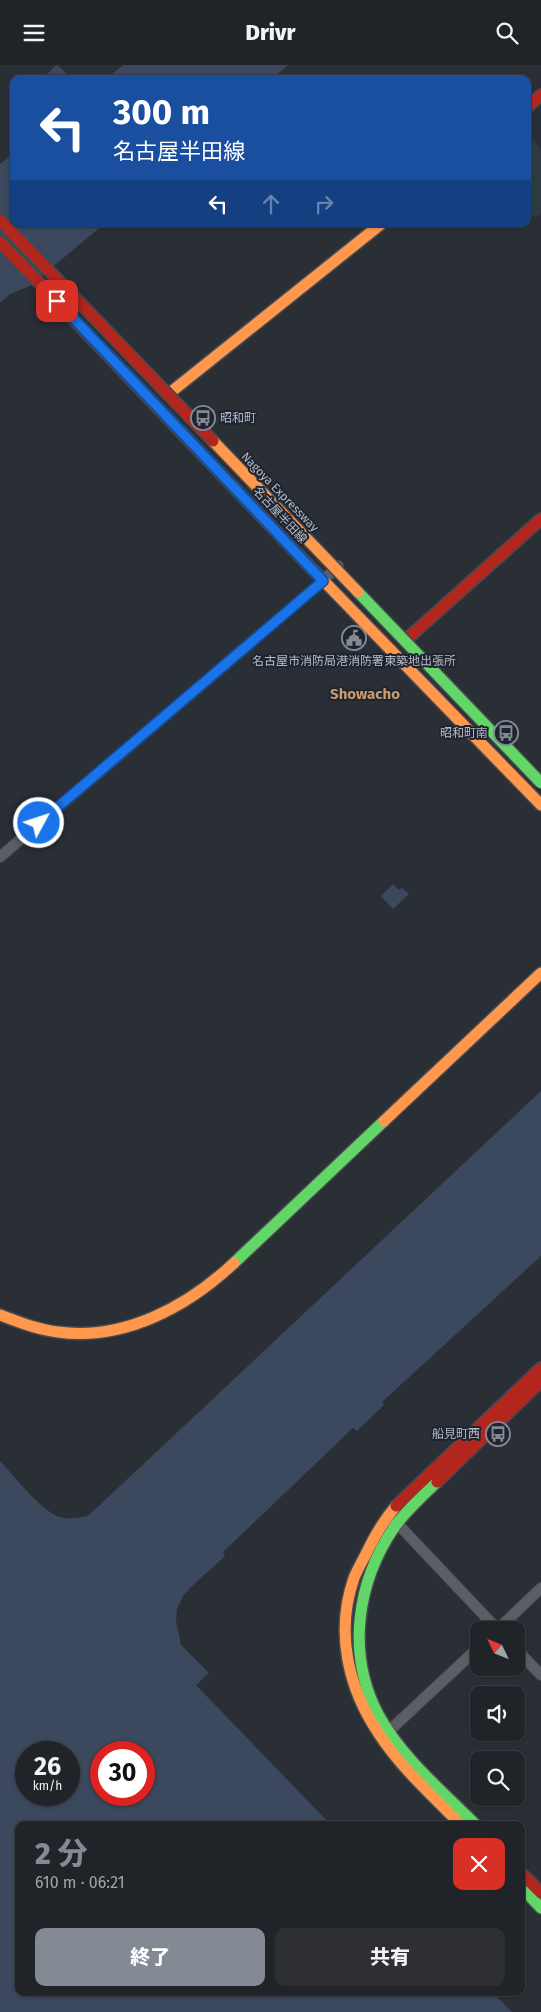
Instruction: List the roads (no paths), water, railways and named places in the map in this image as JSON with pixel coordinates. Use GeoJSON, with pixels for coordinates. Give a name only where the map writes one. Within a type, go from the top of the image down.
{"type":"FeatureCollection","features":[{"type":"Feature","properties":{"kind":"main road"},"geometry":{"type":"LineString","coordinates":[[531,103],[541,95]]}},
{"type":"Feature","properties":{"kind":"main road","name":"名古屋半田線"},"geometry":{"type":"LineString","coordinates":[[0,215],[10,225]]}},
{"type":"Feature","properties":{"kind":"main road","name":"Nagoya Expressway"},"geometry":{"type":"LineString","coordinates":[[0,220],[541,783]]}},
{"type":"Feature","properties":{"kind":"main road","name":"名古屋半田線"},"geometry":{"type":"LineString","coordinates":[[12,227],[541,776]]}},
{"type":"Feature","properties":{"kind":"main road"},"geometry":{"type":"LineString","coordinates":[[171,392],[377,227]]}},
{"type":"Feature","properties":{"kind":"main road","name":"Nagoya Expressway"},"geometry":{"type":"LineString","coordinates":[[0,237],[541,798]]}},
{"type":"Feature","properties":{"kind":"main road","name":"名古屋半田線"},"geometry":{"type":"LineString","coordinates":[[0,242],[323,581],[541,805]]}},
{"type":"Feature","properties":{"kind":"main road"},"geometry":{"type":"LineString","coordinates":[[408,638],[541,519]]}},
{"type":"Feature","properties":{"kind":"main road"},"geometry":{"type":"LineString","coordinates":[[0,1315],[42,1330],[82,1334],[121,1329],[143,1323],[184,1303],[221,1275],[541,973]]}},
{"type":"Feature","properties":{"kind":"main road"},"geometry":{"type":"LineString","coordinates":[[458,1821],[399,1760],[380,1737],[358,1697],[350,1675],[346,1638],[346,1615],[354,1578],[371,1543],[388,1515],[410,1491],[541,1367]]}},
{"type":"Feature","properties":{"kind":"main road"},"geometry":{"type":"LineString","coordinates":[[472,1821],[402,1748],[372,1703],[359,1660],[358,1634],[361,1608],[369,1574],[380,1549],[397,1524],[436,1483],[541,1381]]}},
{"type":"Feature","properties":{"kind":"main road"},"geometry":{"type":"LineString","coordinates":[[525,1877],[541,1893]]}},
{"type":"Feature","properties":{"kind":"main road"},"geometry":{"type":"LineString","coordinates":[[525,1891],[541,1908]]}},
{"type":"Feature","properties":{"kind":"street"},"geometry":{"type":"LineString","coordinates":[[0,857],[323,581],[338,566]]}},
{"type":"Feature","properties":{"kind":"street"},"geometry":{"type":"LineString","coordinates":[[388,1515],[489,1621]]}},
{"type":"Feature","properties":{"kind":"street"},"geometry":{"type":"LineString","coordinates":[[507,1621],[541,1588]]}},
{"type":"Feature","properties":{"kind":"street"},"geometry":{"type":"LineString","coordinates":[[389,1731],[470,1655]]}},
{"type":"Feature","properties":{"kind":"street"},"geometry":{"type":"LineString","coordinates":[[525,1658],[541,1675]]}},
{"type":"Feature","properties":{"kind":"water"},"geometry":{"type":"Polygon","coordinates":[[[58,65],[67,75],[46,75],[58,65]]]}},
{"type":"Feature","properties":{"kind":"water"},"geometry":{"type":"Polygon","coordinates":[[[123,65],[288,65],[277,75],[111,75],[123,65]]]}},
{"type":"Feature","properties":{"kind":"water"},"geometry":{"type":"Polygon","coordinates":[[[10,156],[10,227],[100,227],[30,286],[10,294],[0,303],[0,164],[10,156]]]}},
{"type":"Feature","properties":{"kind":"water"},"geometry":{"type":"Polygon","coordinates":[[[393,884],[399,890],[402,888],[409,894],[393,909],[381,896],[393,884]]]}},
{"type":"Feature","properties":{"kind":"water"},"geometry":{"type":"Polygon","coordinates":[[[541,1091],[541,1256],[382,1402],[384,1405],[357,1431],[353,1428],[223,1552],[225,1556],[191,1587],[183,1596],[177,1609],[176,1621],[181,1645],[209,1673],[196,1685],[327,1821],[15,1821],[15,1996],[496,1996],[512,2012],[0,2012],[0,1461],[42,1506],[57,1516],[65,1518],[88,1516],[541,1091]]]}},
{"type":"Feature","properties":{"kind":"place","name":"昭和町"},"geometry":{"type":"Point","coordinates":[203,418]}},
{"type":"Feature","properties":{"kind":"place","name":"名古屋市消防局港消防署東築地出張所"},"geometry":{"type":"Point","coordinates":[354,638]}},
{"type":"Feature","properties":{"kind":"place","name":"昭和町南"},"geometry":{"type":"Point","coordinates":[506,733]}},
{"type":"Feature","properties":{"kind":"place","name":"船見町西"},"geometry":{"type":"Point","coordinates":[498,1434]}},
{"type":"Feature","properties":{"kind":"district","name":"Showacho"},"geometry":{"type":"Point","coordinates":[365,694]}}]}
